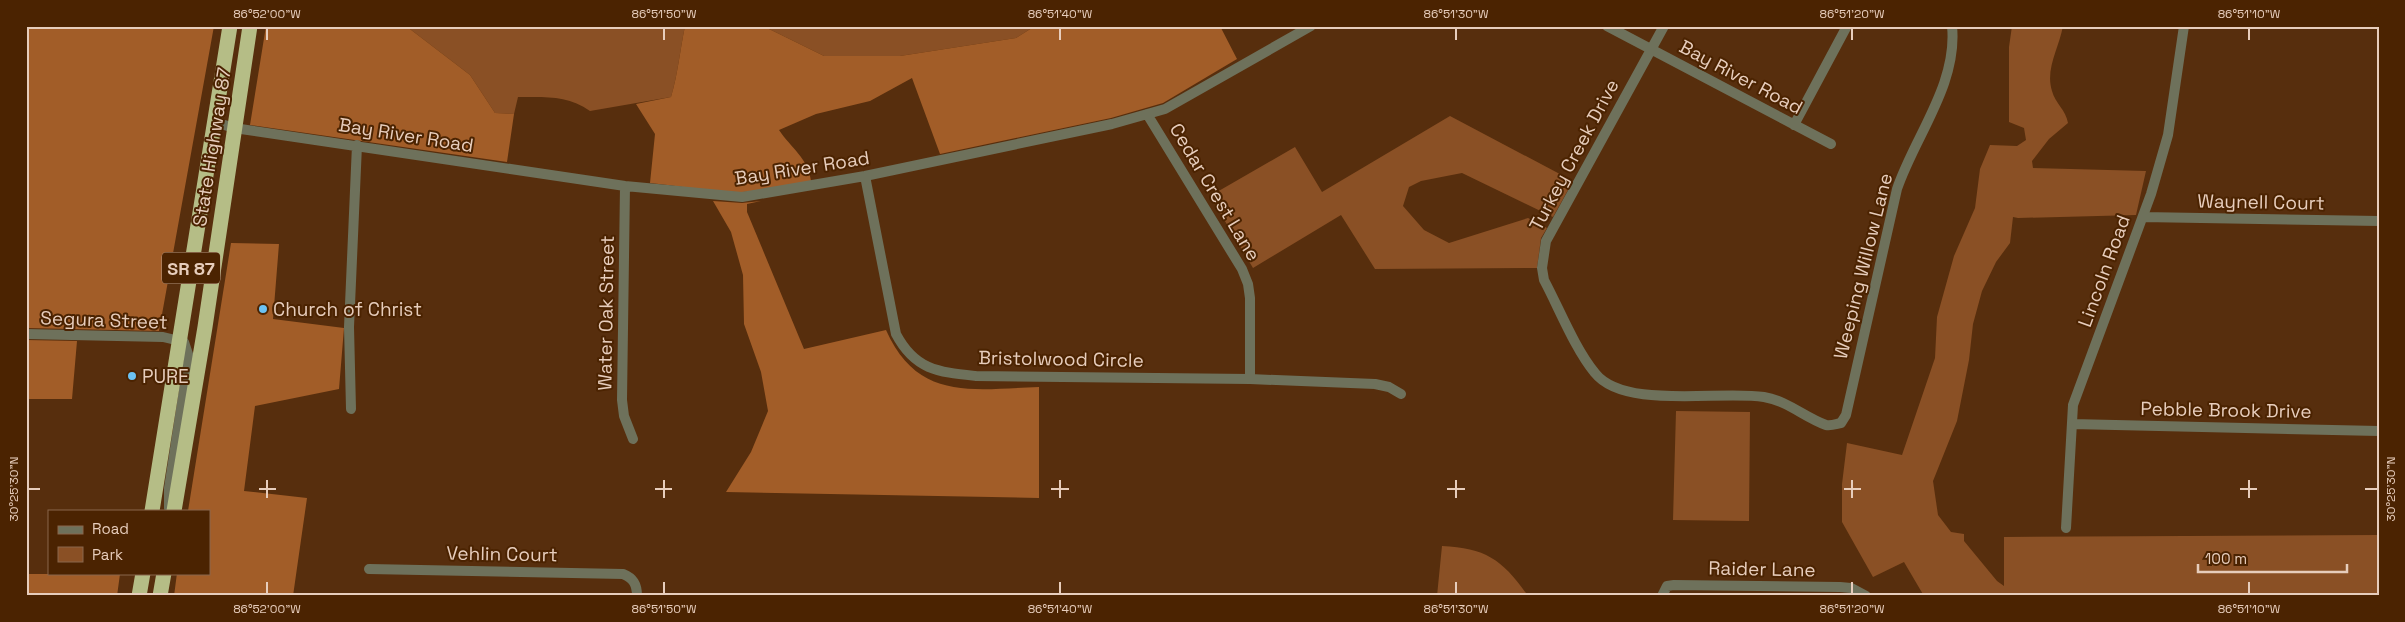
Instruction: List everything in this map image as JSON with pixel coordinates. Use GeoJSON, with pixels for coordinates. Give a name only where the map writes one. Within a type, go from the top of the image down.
{"type":"FeatureCollection","features":[{"type":"Feature","properties":{"kind":"highway","name":"SR 87"},"geometry":{"type":"LineString","coordinates":[[152,510],[230,26]]}},
{"type":"Feature","properties":{"kind":"highway","name":"State Highway 87"},"geometry":{"type":"LineString","coordinates":[[174,510],[205,327],[250,26]]}},
{"type":"Feature","properties":{"kind":"highway"},"geometry":{"type":"LineString","coordinates":[[139,596],[142,574]]}},
{"type":"Feature","properties":{"kind":"highway"},"geometry":{"type":"LineString","coordinates":[[160,596],[164,574]]}},
{"type":"Feature","properties":{"kind":"street","name":"Bay River Road"},"geometry":{"type":"LineString","coordinates":[[215,122],[234,128],[625,186],[742,197],[865,176],[1112,124],[1147,114],[1165,108],[1311,26]]}},
{"type":"Feature","properties":{"kind":"street","name":"Bay River Road"},"geometry":{"type":"LineString","coordinates":[[1607,26],[1831,144]]}},
{"type":"Feature","properties":{"kind":"street","name":"Turkey Creek Drive"},"geometry":{"type":"LineString","coordinates":[[1664,26],[1546,241],[1542,268],[1544,280],[1596,375],[1614,387],[1625,392],[1649,395],[1764,397],[1786,403],[1827,425],[1834,425]]}},
{"type":"Feature","properties":{"kind":"street"},"geometry":{"type":"LineString","coordinates":[[1794,125],[1847,26]]}},
{"type":"Feature","properties":{"kind":"street","name":"Weeping Willow Lane"},"geometry":{"type":"LineString","coordinates":[[1834,425],[1840,423],[1846,415],[1897,189],[1945,82],[1952,48],[1952,26]]}},
{"type":"Feature","properties":{"kind":"street","name":"Lincoln Road"},"geometry":{"type":"LineString","coordinates":[[2066,528],[2072,424],[2076,396],[2143,217],[2168,135],[2184,26]]}},
{"type":"Feature","properties":{"kind":"street","name":"Cedar Crest Lane"},"geometry":{"type":"LineString","coordinates":[[1147,114],[1242,269],[1248,284],[1250,379]]}},
{"type":"Feature","properties":{"kind":"street"},"geometry":{"type":"LineString","coordinates":[[351,409],[349,327],[357,145]]}},
{"type":"Feature","properties":{"kind":"street","name":"Bristolwood Circle"},"geometry":{"type":"LineString","coordinates":[[865,176],[896,334],[905,350],[924,366],[937,371],[976,376],[1250,379],[1375,384],[1389,387],[1401,394]]}},
{"type":"Feature","properties":{"kind":"street","name":"Water Oak Street"},"geometry":{"type":"LineString","coordinates":[[625,186],[622,400],[624,416],[633,438]]}},
{"type":"Feature","properties":{"kind":"street","name":"Waynell Court"},"geometry":{"type":"LineString","coordinates":[[2143,217],[2379,221]]}},
{"type":"Feature","properties":{"kind":"street","name":"Segura Street"},"geometry":{"type":"LineString","coordinates":[[26,334],[163,337],[179,341]]}},
{"type":"Feature","properties":{"kind":"street"},"geometry":{"type":"LineString","coordinates":[[169,510],[169,488],[189,357],[184,342],[179,341]]}},
{"type":"Feature","properties":{"kind":"street","name":"Pebble Brook Drive"},"geometry":{"type":"LineString","coordinates":[[2072,424],[2379,431]]}},
{"type":"Feature","properties":{"kind":"street","name":"Vehlin Court"},"geometry":{"type":"LineString","coordinates":[[369,569],[623,574],[633,580],[637,596]]}},
{"type":"Feature","properties":{"kind":"street","name":"Raider Lane"},"geometry":{"type":"LineString","coordinates":[[1662,596],[1667,586],[1674,584],[1840,587],[1851,588],[1866,596]]}},
{"type":"Feature","properties":{"kind":"green space"},"geometry":{"type":"Polygon","coordinates":[[[406,26],[685,26],[671,97],[590,111],[573,102],[556,98],[518,97],[514,114],[495,113],[470,75],[406,26]]]}},
{"type":"Feature","properties":{"kind":"green space"},"geometry":{"type":"Polygon","coordinates":[[[763,26],[1035,26],[1016,38],[900,56],[824,56],[763,26]]]}},
{"type":"Feature","properties":{"kind":"green space"},"geometry":{"type":"Polygon","coordinates":[[[2012,26],[2063,26],[2051,67],[2050,83],[2053,95],[2065,114],[2068,123],[2049,139],[2032,161],[2033,168],[2146,171],[2136,215],[2013,217],[2010,243],[1996,262],[1982,291],[1973,324],[1969,360],[1957,421],[1933,481],[1938,515],[1951,532],[1964,534],[1964,541],[1997,581],[2004,586],[2004,537],[2379,535],[2379,596],[1924,596],[1904,562],[1873,577],[1842,522],[1842,484],[1847,443],[1902,455],[1935,358],[1937,317],[1954,256],[1975,208],[1980,169],[1990,145],[2017,146],[2026,140],[2024,128],[2009,122],[2009,47],[2012,26]]]}},
{"type":"Feature","properties":{"kind":"green space"},"geometry":{"type":"Polygon","coordinates":[[[1450,116],[1573,181],[1553,217],[1462,173],[1421,181],[1409,187],[1403,206],[1424,230],[1449,243],[1528,218],[1547,228],[1541,238],[1537,268],[1375,269],[1341,215],[1253,268],[1210,196],[1295,147],[1322,192],[1450,116]]]}},
{"type":"Feature","properties":{"kind":"green space"},"geometry":{"type":"Polygon","coordinates":[[[1676,411],[1750,412],[1749,521],[1673,520],[1676,411]]]}},
{"type":"Feature","properties":{"kind":"green space"},"geometry":{"type":"Polygon","coordinates":[[[1442,546],[1470,550],[1492,558],[1510,573],[1528,596],[1437,596],[1442,546]]]}},
{"type":"Feature","properties":{"kind":"shaded area"},"geometry":{"type":"Polygon","coordinates":[[[26,26],[214,26],[159,331],[26,328],[26,26]]]}},
{"type":"Feature","properties":{"kind":"shaded area"},"geometry":{"type":"Polygon","coordinates":[[[266,26],[381,26],[384,29],[406,26],[470,75],[495,113],[514,114],[507,162],[250,125],[266,26]]]}},
{"type":"Feature","properties":{"kind":"shaded area"},"geometry":{"type":"Polygon","coordinates":[[[685,26],[763,26],[824,56],[900,56],[1016,38],[1035,26],[1220,26],[1237,59],[1163,103],[1111,118],[940,154],[912,78],[870,101],[816,114],[779,130],[803,160],[811,181],[743,192],[720,191],[650,183],[655,134],[636,104],[671,97],[685,26]]]}},
{"type":"Feature","properties":{"kind":"shaded area"},"geometry":{"type":"Polygon","coordinates":[[[713,201],[742,203],[761,201],[747,204],[747,212],[804,349],[886,330],[899,353],[914,370],[931,380],[950,386],[970,389],[1039,387],[1039,498],[726,492],[751,452],[768,411],[761,372],[744,324],[743,275],[731,232],[713,201]]]}},
{"type":"Feature","properties":{"kind":"shaded area"},"geometry":{"type":"Polygon","coordinates":[[[231,243],[279,244],[273,319],[344,328],[339,389],[255,406],[244,491],[307,498],[293,596],[174,596],[177,574],[210,574],[210,510],[188,510],[231,243]]]}},
{"type":"Feature","properties":{"kind":"shaded area"},"geometry":{"type":"Polygon","coordinates":[[[26,340],[77,341],[72,399],[26,399],[26,340]]]}},
{"type":"Feature","properties":{"kind":"shaded area"},"geometry":{"type":"Polygon","coordinates":[[[26,574],[120,574],[117,596],[26,596],[26,574]]]}},
{"type":"Feature","properties":{"kind":"place","name":"Church of Christ"},"geometry":{"type":"Point","coordinates":[263,309]}},
{"type":"Feature","properties":{"kind":"place","name":"PURE"},"geometry":{"type":"Point","coordinates":[132,376]}}]}
